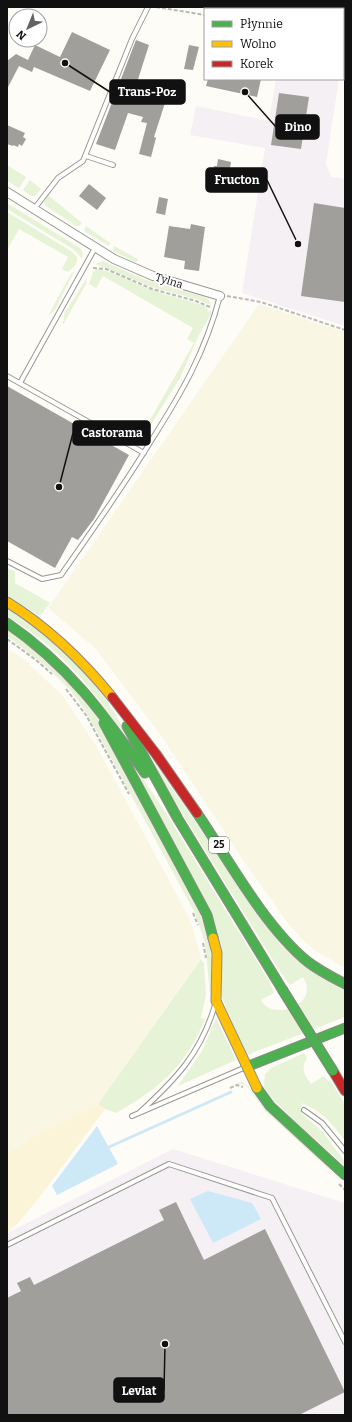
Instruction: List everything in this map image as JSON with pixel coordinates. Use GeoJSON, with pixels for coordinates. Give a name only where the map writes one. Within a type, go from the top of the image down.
{"type":"FeatureCollection","features":[{"type":"Feature","properties":{"kind":"main road","name":"25"},"geometry":{"type":"LineString","coordinates":[[7,602],[33,618],[60,639],[85,664],[108,691],[164,765],[286,941],[311,964],[345,984]]}},
{"type":"Feature","properties":{"kind":"main road","name":"25"},"geometry":{"type":"LineString","coordinates":[[7,622],[48,652],[92,699],[178,820],[345,1091]]}},
{"type":"Feature","properties":{"kind":"main road"},"geometry":{"type":"LineString","coordinates":[[108,691],[178,820]]}},
{"type":"Feature","properties":{"kind":"main road"},"geometry":{"type":"LineString","coordinates":[[92,699],[207,915],[217,953],[216,1001],[253,1082],[264,1099],[345,1175]]}},
{"type":"Feature","properties":{"kind":"main road"},"geometry":{"type":"LineString","coordinates":[[246,1067],[345,1028]]}},
{"type":"Feature","properties":{"kind":"street","name":"Tylna"},"geometry":{"type":"LineString","coordinates":[[8,193],[95,248],[134,269],[220,296]]}},
{"type":"Feature","properties":{"kind":"lane"},"geometry":{"type":"LineString","coordinates":[[34,209],[52,183],[83,162],[132,39],[148,7]]}},
{"type":"Feature","properties":{"kind":"lane"},"geometry":{"type":"LineString","coordinates":[[86,156],[113,165]]}},
{"type":"Feature","properties":{"kind":"lane"},"geometry":{"type":"LineString","coordinates":[[20,383],[95,248]]}},
{"type":"Feature","properties":{"kind":"lane"},"geometry":{"type":"LineString","coordinates":[[7,560],[42,579],[61,574],[144,453],[191,375],[206,342],[220,296]]}},
{"type":"Feature","properties":{"kind":"lane"},"geometry":{"type":"LineString","coordinates":[[7,376],[144,453]]}},
{"type":"Feature","properties":{"kind":"lane"},"geometry":{"type":"LineString","coordinates":[[140,1112],[171,1083],[192,1057],[206,1031],[216,1001]]}},
{"type":"Feature","properties":{"kind":"lane"},"geometry":{"type":"LineString","coordinates":[[132,1116],[246,1067]]}},
{"type":"Feature","properties":{"kind":"lane"},"geometry":{"type":"LineString","coordinates":[[304,1110],[322,1123],[345,1151]]}},
{"type":"Feature","properties":{"kind":"lane"},"geometry":{"type":"LineString","coordinates":[[7,1245],[169,1164],[272,1198],[345,1342]]}},
{"type":"Feature","properties":{"kind":"path"},"geometry":{"type":"LineString","coordinates":[[156,7],[204,15]]}},
{"type":"Feature","properties":{"kind":"path"},"geometry":{"type":"LineString","coordinates":[[93,268],[106,269],[152,289],[196,301],[212,309]]}},
{"type":"Feature","properties":{"kind":"path"},"geometry":{"type":"LineString","coordinates":[[220,296],[261,302],[345,330]]}},
{"type":"Feature","properties":{"kind":"path"},"geometry":{"type":"LineString","coordinates":[[7,639],[36,660],[57,680]]}},
{"type":"Feature","properties":{"kind":"path"},"geometry":{"type":"LineString","coordinates":[[62,685],[86,715],[131,797]]}},
{"type":"Feature","properties":{"kind":"path"},"geometry":{"type":"LineString","coordinates":[[190,906],[198,926]]}},
{"type":"Feature","properties":{"kind":"path"},"geometry":{"type":"LineString","coordinates":[[202,939],[206,963]]}},
{"type":"Feature","properties":{"kind":"shaded area"},"geometry":{"type":"Polygon","coordinates":[[[276,80],[339,80],[326,164],[331,177],[345,179],[345,326],[242,293],[265,148],[190,135],[196,106],[269,121],[276,80]]]}},
{"type":"Feature","properties":{"kind":"shaded area"},"geometry":{"type":"Polygon","coordinates":[[[259,304],[345,332],[345,968],[314,950],[286,921],[245,863],[164,740],[96,649],[48,608],[259,304]]]}},
{"type":"Feature","properties":{"kind":"shaded area"},"geometry":{"type":"Polygon","coordinates":[[[7,648],[25,660],[63,696],[97,747],[191,921],[201,958],[98,1104],[40,1133],[7,1153],[7,648]]]}},
{"type":"Feature","properties":{"kind":"shaded area"},"geometry":{"type":"Polygon","coordinates":[[[173,1149],[345,1203],[345,1415],[7,1415],[7,1233],[173,1149]]]}},
{"type":"Feature","properties":{"kind":"green space"},"geometry":{"type":"Polygon","coordinates":[[[7,165],[26,177],[19,188],[7,181],[7,165]]]}},
{"type":"Feature","properties":{"kind":"green space"},"geometry":{"type":"Polygon","coordinates":[[[30,180],[41,189],[35,196],[31,196],[23,190],[30,180]]]}},
{"type":"Feature","properties":{"kind":"green space"},"geometry":{"type":"Polygon","coordinates":[[[48,195],[82,223],[79,226],[76,226],[46,206],[44,202],[48,195]]]}},
{"type":"Feature","properties":{"kind":"green space"},"geometry":{"type":"Polygon","coordinates":[[[7,203],[80,248],[83,253],[82,258],[73,249],[7,209],[7,203]]]}},
{"type":"Feature","properties":{"kind":"green space"},"geometry":{"type":"Polygon","coordinates":[[[7,212],[71,251],[77,257],[75,266],[68,272],[62,269],[68,257],[19,229],[7,250],[7,212]]]}},
{"type":"Feature","properties":{"kind":"green space"},"geometry":{"type":"Polygon","coordinates":[[[86,226],[110,243],[109,246],[84,231],[86,226]]]}},
{"type":"Feature","properties":{"kind":"green space"},"geometry":{"type":"Polygon","coordinates":[[[114,246],[138,259],[138,261],[135,262],[113,251],[114,246]]]}},
{"type":"Feature","properties":{"kind":"green space"},"geometry":{"type":"Polygon","coordinates":[[[103,261],[143,279],[205,297],[209,300],[211,305],[196,299],[151,287],[95,264],[103,261]]]}},
{"type":"Feature","properties":{"kind":"green space"},"geometry":{"type":"Polygon","coordinates":[[[96,269],[108,272],[149,289],[207,307],[208,311],[212,312],[199,335],[180,378],[152,423],[147,439],[142,443],[135,442],[133,435],[139,439],[194,343],[187,339],[193,328],[103,276],[96,288],[89,284],[93,272],[96,269]]]}},
{"type":"Feature","properties":{"kind":"green space"},"geometry":{"type":"Polygon","coordinates":[[[75,270],[55,310],[48,316],[70,275],[75,270]]]}},
{"type":"Feature","properties":{"kind":"green space"},"geometry":{"type":"Polygon","coordinates":[[[87,278],[86,284],[63,325],[64,314],[87,278]]]}},
{"type":"Feature","properties":{"kind":"green space"},"geometry":{"type":"Polygon","coordinates":[[[7,568],[15,572],[15,583],[50,603],[40,616],[7,595],[7,568]]]}},
{"type":"Feature","properties":{"kind":"green space"},"geometry":{"type":"Polygon","coordinates":[[[7,608],[48,637],[83,671],[119,720],[142,760],[98,698],[83,680],[49,647],[7,616],[7,608]]]}},
{"type":"Feature","properties":{"kind":"green space"},"geometry":{"type":"Polygon","coordinates":[[[7,629],[25,641],[61,672],[96,716],[122,769],[200,914],[209,943],[212,963],[210,995],[205,943],[195,913],[85,710],[70,690],[48,668],[7,636],[7,629]]]}},
{"type":"Feature","properties":{"kind":"green space"},"geometry":{"type":"Polygon","coordinates":[[[146,751],[281,945],[303,965],[345,990],[345,1017],[247,1055],[221,994],[222,953],[212,913],[129,762],[131,761],[166,813],[269,981],[274,993],[261,1000],[267,1006],[275,1010],[284,1010],[301,1002],[306,996],[307,987],[303,977],[290,985],[281,973],[177,805],[146,751]]]}},
{"type":"Feature","properties":{"kind":"green space"},"geometry":{"type":"Polygon","coordinates":[[[201,959],[204,963],[206,995],[201,1018],[205,1019],[189,1050],[170,1075],[145,1095],[116,1113],[105,1109],[98,1104],[201,959]]]}},
{"type":"Feature","properties":{"kind":"green space"},"geometry":{"type":"Polygon","coordinates":[[[216,1018],[236,1060],[178,1086],[202,1051],[216,1018]]]}},
{"type":"Feature","properties":{"kind":"green space"},"geometry":{"type":"Polygon","coordinates":[[[304,1053],[307,1058],[304,1065],[304,1072],[311,1084],[324,1076],[328,1081],[330,1080],[345,1104],[345,1141],[326,1118],[315,1110],[301,1103],[302,1114],[322,1131],[345,1162],[345,1166],[298,1124],[272,1098],[264,1087],[265,1074],[271,1068],[304,1053]]]}},
{"type":"Feature","properties":{"kind":"green space"},"geometry":{"type":"Polygon","coordinates":[[[242,1082],[247,1085],[263,1107],[317,1156],[345,1186],[265,1111],[246,1085],[235,1083],[242,1082]]]}},
{"type":"Feature","properties":{"kind":"sand"},"geometry":{"type":"Polygon","coordinates":[[[98,1104],[105,1109],[39,1198],[18,1223],[7,1233],[7,1153],[40,1133],[98,1104]]]}},
{"type":"Feature","properties":{"kind":"water"},"geometry":{"type":"Polygon","coordinates":[[[97,1126],[118,1164],[57,1195],[52,1186],[97,1126]]]}},
{"type":"Feature","properties":{"kind":"water"},"geometry":{"type":"Polygon","coordinates":[[[208,1191],[252,1203],[261,1219],[213,1243],[190,1199],[208,1191]]]}},
{"type":"Feature","properties":{"kind":"building"},"geometry":{"type":"Polygon","coordinates":[[[72,32],[110,50],[90,91],[34,67],[32,72],[19,66],[7,89],[7,61],[16,54],[28,60],[34,48],[41,48],[60,57],[72,32]]]}},
{"type":"Feature","properties":{"kind":"building"},"geometry":{"type":"Polygon","coordinates":[[[136,40],[149,45],[133,95],[165,103],[154,137],[156,138],[151,157],[139,154],[147,123],[141,122],[143,117],[128,113],[115,150],[96,144],[136,40]]]}},
{"type":"Feature","properties":{"kind":"building"},"geometry":{"type":"Polygon","coordinates":[[[189,45],[199,47],[193,70],[184,69],[189,45]]]}},
{"type":"Feature","properties":{"kind":"building"},"geometry":{"type":"Polygon","coordinates":[[[208,80],[261,80],[257,97],[206,86],[208,80]]]}},
{"type":"Feature","properties":{"kind":"building"},"geometry":{"type":"Polygon","coordinates":[[[279,93],[309,97],[301,149],[271,145],[279,93]]]}},
{"type":"Feature","properties":{"kind":"building"},"geometry":{"type":"Polygon","coordinates":[[[7,125],[25,133],[23,137],[26,139],[22,146],[19,144],[18,147],[7,144],[7,125]]]}},
{"type":"Feature","properties":{"kind":"building"},"geometry":{"type":"Polygon","coordinates":[[[218,159],[231,162],[227,186],[211,184],[214,166],[217,166],[218,159]]]}},
{"type":"Feature","properties":{"kind":"building"},"geometry":{"type":"Polygon","coordinates":[[[89,184],[106,198],[97,210],[79,196],[89,184]]]}},
{"type":"Feature","properties":{"kind":"building"},"geometry":{"type":"Polygon","coordinates":[[[159,197],[168,199],[165,215],[156,213],[159,197]]]}},
{"type":"Feature","properties":{"kind":"building"},"geometry":{"type":"Polygon","coordinates":[[[314,203],[345,208],[345,302],[301,296],[314,203]]]}},
{"type":"Feature","properties":{"kind":"building"},"geometry":{"type":"Polygon","coordinates":[[[191,224],[205,227],[199,271],[184,269],[185,261],[164,257],[169,226],[190,229],[191,224]]]}},
{"type":"Feature","properties":{"kind":"building"},"geometry":{"type":"Polygon","coordinates":[[[7,386],[129,455],[94,519],[78,540],[72,537],[55,568],[7,541],[7,386]]]}},
{"type":"Feature","properties":{"kind":"building"},"geometry":{"type":"Polygon","coordinates":[[[176,1202],[204,1260],[265,1229],[345,1392],[299,1415],[7,1415],[7,1298],[21,1291],[17,1283],[30,1277],[34,1285],[164,1220],[159,1210],[176,1202]]]}},
{"type":"Feature","properties":{"kind":"waterway"},"geometry":{"type":"LineString","coordinates":[[109,1147],[231,1092]]}},
{"type":"Feature","properties":{"kind":"traffic: fast"},"geometry":{"type":"LineString","coordinates":[[234,7],[240,8]]}},
{"type":"Feature","properties":{"kind":"traffic: fast"},"geometry":{"type":"LineString","coordinates":[[7,623],[29,639],[83,691],[99,710],[145,773]]}},
{"type":"Feature","properties":{"kind":"traffic: fast"},"geometry":{"type":"LineString","coordinates":[[104,723],[207,915],[213,938]]}},
{"type":"Feature","properties":{"kind":"traffic: fast"},"geometry":{"type":"LineString","coordinates":[[127,726],[178,819],[282,989]]}},
{"type":"Feature","properties":{"kind":"traffic: fast"},"geometry":{"type":"LineString","coordinates":[[197,813],[248,892],[277,930],[308,962],[345,984]]}},
{"type":"Feature","properties":{"kind":"traffic: fast"},"geometry":{"type":"LineString","coordinates":[[282,989],[333,1071]]}},
{"type":"Feature","properties":{"kind":"traffic: fast"},"geometry":{"type":"LineString","coordinates":[[246,1067],[345,1028]]}},
{"type":"Feature","properties":{"kind":"traffic: fast"},"geometry":{"type":"LineString","coordinates":[[257,1088],[270,1106],[345,1175]]}},
{"type":"Feature","properties":{"kind":"traffic: slow"},"geometry":{"type":"LineString","coordinates":[[7,602],[37,623],[64,645],[89,670],[112,697]]}},
{"type":"Feature","properties":{"kind":"traffic: slow"},"geometry":{"type":"LineString","coordinates":[[213,938],[217,953],[216,1001],[257,1088]]}},
{"type":"Feature","properties":{"kind":"traffic: jam"},"geometry":{"type":"LineString","coordinates":[[112,697],[156,754],[197,813]]}},
{"type":"Feature","properties":{"kind":"traffic: jam"},"geometry":{"type":"LineString","coordinates":[[333,1071],[345,1091]]}},
{"type":"Feature","properties":{"kind":"place","name":"Trans-Poz"},"geometry":{"type":"Point","coordinates":[65,63]}},
{"type":"Feature","properties":{"kind":"place","name":"Dino"},"geometry":{"type":"Point","coordinates":[245,92]}},
{"type":"Feature","properties":{"kind":"place","name":"Fructon"},"geometry":{"type":"Point","coordinates":[298,244]}},
{"type":"Feature","properties":{"kind":"place","name":"Castorama"},"geometry":{"type":"Point","coordinates":[59,487]}},
{"type":"Feature","properties":{"kind":"place","name":"Leviat"},"geometry":{"type":"Point","coordinates":[165,1344]}}]}
